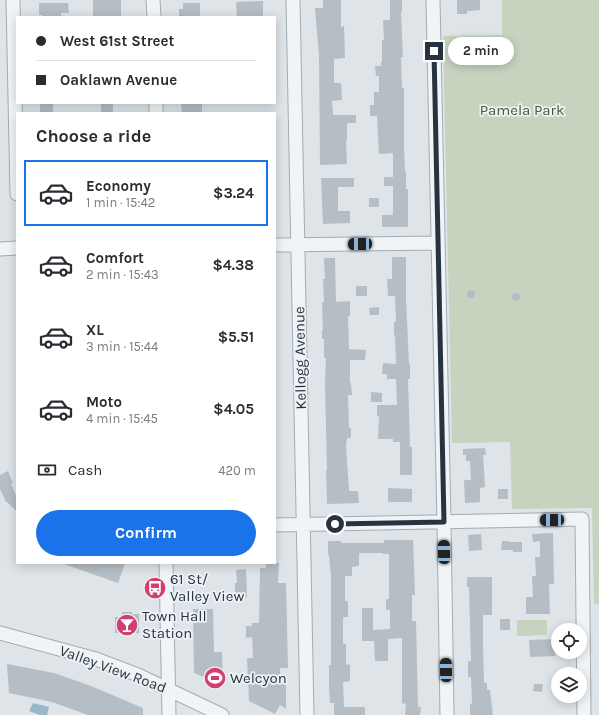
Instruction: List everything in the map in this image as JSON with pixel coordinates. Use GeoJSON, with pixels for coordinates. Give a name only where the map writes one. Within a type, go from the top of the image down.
{"type":"FeatureCollection","features":[{"type":"Feature","properties":{"kind":"street"},"geometry":{"type":"LineString","coordinates":[[13,0],[16,146]]}},
{"type":"Feature","properties":{"kind":"street"},"geometry":{"type":"LineString","coordinates":[[153,0],[154,16]]}},
{"type":"Feature","properties":{"kind":"street","name":"Kellogg Avenue"},"geometry":{"type":"LineString","coordinates":[[293,0],[307,715]]}},
{"type":"Feature","properties":{"kind":"street"},"geometry":{"type":"LineString","coordinates":[[432,0],[444,522],[446,715]]}},
{"type":"Feature","properties":{"kind":"street"},"geometry":{"type":"LineString","coordinates":[[276,245],[438,243]]}},
{"type":"Feature","properties":{"kind":"street"},"geometry":{"type":"LineString","coordinates":[[0,249],[16,248]]}},
{"type":"Feature","properties":{"kind":"street"},"geometry":{"type":"LineString","coordinates":[[276,525],[582,519],[584,715]]}},
{"type":"Feature","properties":{"kind":"street"},"geometry":{"type":"LineString","coordinates":[[166,564],[169,715]]}},
{"type":"Feature","properties":{"kind":"street","name":"Valley View Road"},"geometry":{"type":"LineString","coordinates":[[0,633],[96,659],[138,675],[222,715]]}},
{"type":"Feature","properties":{"kind":"green space","name":"Pamela Park"},"geometry":{"type":"Polygon","coordinates":[[[502,0],[599,0],[599,604],[594,604],[592,508],[512,509],[510,442],[452,443],[443,36],[502,35],[502,0]]]}},
{"type":"Feature","properties":{"kind":"green space"},"geometry":{"type":"Polygon","coordinates":[[[517,620],[547,620],[547,635],[517,636],[517,620]]]}},
{"type":"Feature","properties":{"kind":"water"},"geometry":{"type":"Polygon","coordinates":[[[33,703],[49,707],[47,715],[40,715],[29,711],[33,703]]]}},
{"type":"Feature","properties":{"kind":"building"},"geometry":{"type":"Polygon","coordinates":[[[93,0],[121,0],[121,16],[93,16],[93,0]]]}},
{"type":"Feature","properties":{"kind":"building"},"geometry":{"type":"Polygon","coordinates":[[[323,0],[341,0],[341,27],[344,26],[345,58],[334,59],[334,83],[341,83],[342,100],[332,101],[333,115],[356,115],[356,123],[347,123],[347,164],[320,165],[319,56],[315,8],[323,8],[323,0]]]}},
{"type":"Feature","properties":{"kind":"building"},"geometry":{"type":"Polygon","coordinates":[[[390,0],[402,0],[401,12],[403,57],[401,57],[402,88],[404,88],[404,149],[406,189],[408,189],[408,227],[382,227],[382,215],[393,215],[393,186],[384,186],[384,177],[393,177],[393,153],[379,154],[377,116],[370,116],[370,105],[374,105],[374,92],[379,92],[379,76],[376,76],[375,66],[381,66],[382,62],[382,40],[384,40],[383,20],[390,20],[390,0]]]}},
{"type":"Feature","properties":{"kind":"building"},"geometry":{"type":"Polygon","coordinates":[[[457,0],[480,0],[480,10],[467,11],[467,14],[457,14],[457,0]]]}},
{"type":"Feature","properties":{"kind":"building"},"geometry":{"type":"Polygon","coordinates":[[[263,1],[263,16],[237,16],[236,2],[263,1]]]}},
{"type":"Feature","properties":{"kind":"building"},"geometry":{"type":"Polygon","coordinates":[[[39,3],[68,3],[69,13],[61,13],[61,16],[39,15],[39,3]]]}},
{"type":"Feature","properties":{"kind":"building"},"geometry":{"type":"Polygon","coordinates":[[[183,3],[200,3],[200,16],[179,16],[179,9],[183,9],[183,3]]]}},
{"type":"Feature","properties":{"kind":"building"},"geometry":{"type":"Polygon","coordinates":[[[40,104],[53,104],[53,112],[40,112],[40,104]]]}},
{"type":"Feature","properties":{"kind":"building"},"geometry":{"type":"Polygon","coordinates":[[[101,104],[113,104],[113,112],[101,112],[101,104]]]}},
{"type":"Feature","properties":{"kind":"building"},"geometry":{"type":"Polygon","coordinates":[[[181,104],[202,104],[202,112],[182,112],[181,104]]]}},
{"type":"Feature","properties":{"kind":"building"},"geometry":{"type":"Polygon","coordinates":[[[321,178],[354,178],[354,187],[338,187],[338,211],[350,211],[350,223],[323,224],[321,178]]]}},
{"type":"Feature","properties":{"kind":"building"},"geometry":{"type":"Polygon","coordinates":[[[369,198],[379,198],[379,207],[369,207],[369,198]]]}},
{"type":"Feature","properties":{"kind":"building"},"geometry":{"type":"Polygon","coordinates":[[[392,257],[406,257],[406,300],[410,364],[410,379],[408,379],[412,475],[400,475],[400,442],[393,442],[393,439],[378,439],[379,416],[377,416],[377,405],[397,405],[396,379],[387,379],[387,374],[382,374],[383,363],[396,364],[394,335],[394,322],[396,321],[395,296],[388,296],[387,279],[392,279],[392,257]]]}},
{"type":"Feature","properties":{"kind":"building"},"geometry":{"type":"Polygon","coordinates":[[[324,258],[335,258],[336,302],[350,301],[350,316],[348,316],[349,349],[366,350],[365,360],[350,360],[350,383],[352,395],[348,395],[349,428],[351,428],[351,438],[347,438],[346,445],[349,491],[358,491],[359,503],[327,504],[326,358],[324,358],[324,339],[322,339],[322,302],[324,302],[323,279],[325,279],[324,258]]]}},
{"type":"Feature","properties":{"kind":"building"},"geometry":{"type":"Polygon","coordinates":[[[356,286],[367,286],[367,296],[356,296],[356,286]]]}},
{"type":"Feature","properties":{"kind":"building"},"geometry":{"type":"Polygon","coordinates":[[[471,290],[474,291],[474,297],[471,298],[468,297],[467,294],[468,291],[471,290]]]}},
{"type":"Feature","properties":{"kind":"building"},"geometry":{"type":"Polygon","coordinates":[[[516,293],[519,294],[519,300],[516,301],[513,300],[512,297],[513,294],[516,293]]]}},
{"type":"Feature","properties":{"kind":"building"},"geometry":{"type":"Polygon","coordinates":[[[379,307],[379,315],[370,315],[369,308],[379,307]]]}},
{"type":"Feature","properties":{"kind":"building"},"geometry":{"type":"Polygon","coordinates":[[[371,392],[382,393],[382,402],[371,402],[371,392]]]}},
{"type":"Feature","properties":{"kind":"building"},"geometry":{"type":"Polygon","coordinates":[[[485,448],[486,455],[483,455],[485,487],[480,488],[480,502],[465,503],[464,480],[471,480],[470,461],[466,461],[466,455],[463,455],[463,449],[485,448]]]}},
{"type":"Feature","properties":{"kind":"building"},"geometry":{"type":"Polygon","coordinates":[[[8,471],[16,496],[16,511],[6,502],[0,489],[0,475],[8,471]]]}},
{"type":"Feature","properties":{"kind":"building"},"geometry":{"type":"Polygon","coordinates":[[[388,488],[412,489],[412,502],[388,502],[388,488]]]}},
{"type":"Feature","properties":{"kind":"building"},"geometry":{"type":"Polygon","coordinates":[[[498,489],[508,489],[508,499],[498,499],[498,489]]]}},
{"type":"Feature","properties":{"kind":"building"},"geometry":{"type":"Polygon","coordinates":[[[553,533],[554,584],[549,584],[550,614],[526,614],[526,597],[533,597],[532,576],[536,576],[535,557],[540,557],[540,541],[533,542],[532,534],[553,533]]]}},
{"type":"Feature","properties":{"kind":"building"},"geometry":{"type":"Polygon","coordinates":[[[481,534],[482,550],[469,551],[468,535],[481,534]]]}},
{"type":"Feature","properties":{"kind":"building"},"geometry":{"type":"Polygon","coordinates":[[[384,540],[413,540],[415,595],[412,595],[412,621],[416,621],[418,707],[421,707],[420,715],[405,715],[406,703],[402,704],[402,638],[388,639],[388,661],[375,661],[374,641],[362,641],[362,608],[373,608],[373,630],[390,629],[390,610],[386,610],[386,599],[389,599],[389,554],[359,553],[359,566],[352,567],[352,576],[345,576],[345,601],[348,601],[348,617],[343,617],[343,644],[346,644],[346,664],[350,665],[350,681],[343,682],[344,707],[365,707],[365,715],[334,715],[334,703],[330,703],[329,686],[329,665],[331,665],[331,577],[328,541],[341,541],[341,543],[384,543],[384,540]]]}},
{"type":"Feature","properties":{"kind":"building"},"geometry":{"type":"Polygon","coordinates":[[[502,541],[522,542],[522,552],[501,550],[502,541]]]}},
{"type":"Feature","properties":{"kind":"building"},"geometry":{"type":"Polygon","coordinates":[[[279,563],[278,583],[286,583],[288,668],[280,668],[280,684],[286,684],[286,709],[280,705],[275,714],[249,701],[247,658],[253,658],[252,637],[246,638],[246,626],[252,626],[252,623],[259,623],[260,568],[266,568],[266,564],[279,563]]]}},
{"type":"Feature","properties":{"kind":"building"},"geometry":{"type":"Polygon","coordinates":[[[64,564],[125,564],[118,583],[64,564]]]}},
{"type":"Feature","properties":{"kind":"building"},"geometry":{"type":"Polygon","coordinates":[[[246,569],[247,597],[235,597],[235,583],[237,583],[236,570],[246,569]]]}},
{"type":"Feature","properties":{"kind":"building"},"geometry":{"type":"Polygon","coordinates":[[[467,577],[492,577],[492,615],[483,615],[483,645],[484,683],[487,683],[487,690],[490,690],[493,715],[470,715],[470,704],[472,704],[471,677],[468,677],[468,661],[471,661],[469,587],[467,587],[467,577]]]}},
{"type":"Feature","properties":{"kind":"building"},"geometry":{"type":"Polygon","coordinates":[[[193,609],[213,609],[214,652],[222,652],[223,685],[194,673],[193,609]]]}},
{"type":"Feature","properties":{"kind":"building","name":"Town Hall Station"},"geometry":{"type":"Polygon","coordinates":[[[122,612],[139,614],[139,633],[115,633],[115,617],[122,617],[122,612]]]}},
{"type":"Feature","properties":{"kind":"building"},"geometry":{"type":"Polygon","coordinates":[[[500,619],[510,619],[510,630],[500,630],[500,619]]]}},
{"type":"Feature","properties":{"kind":"building"},"geometry":{"type":"Polygon","coordinates":[[[551,639],[551,656],[530,657],[529,640],[551,639]]]}},
{"type":"Feature","properties":{"kind":"building"},"geometry":{"type":"Polygon","coordinates":[[[7,664],[54,673],[91,686],[143,708],[143,715],[88,715],[52,702],[9,693],[7,664]]]}},
{"type":"Feature","properties":{"kind":"building"},"geometry":{"type":"Polygon","coordinates":[[[534,684],[543,684],[542,692],[533,691],[534,684]]]}},
{"type":"Feature","properties":{"kind":"place","name":"61 St/ Valley View"},"geometry":{"type":"Point","coordinates":[155,588]}},
{"type":"Feature","properties":{"kind":"place","name":"Town Hall Station"},"geometry":{"type":"Point","coordinates":[127,625]}},
{"type":"Feature","properties":{"kind":"place","name":"Welcyon"},"geometry":{"type":"Point","coordinates":[215,678]}},
{"type":"Feature","properties":{"kind":"route"},"geometry":{"type":"LineString","coordinates":[[335,524],[444,522],[434,51]]}}]}
